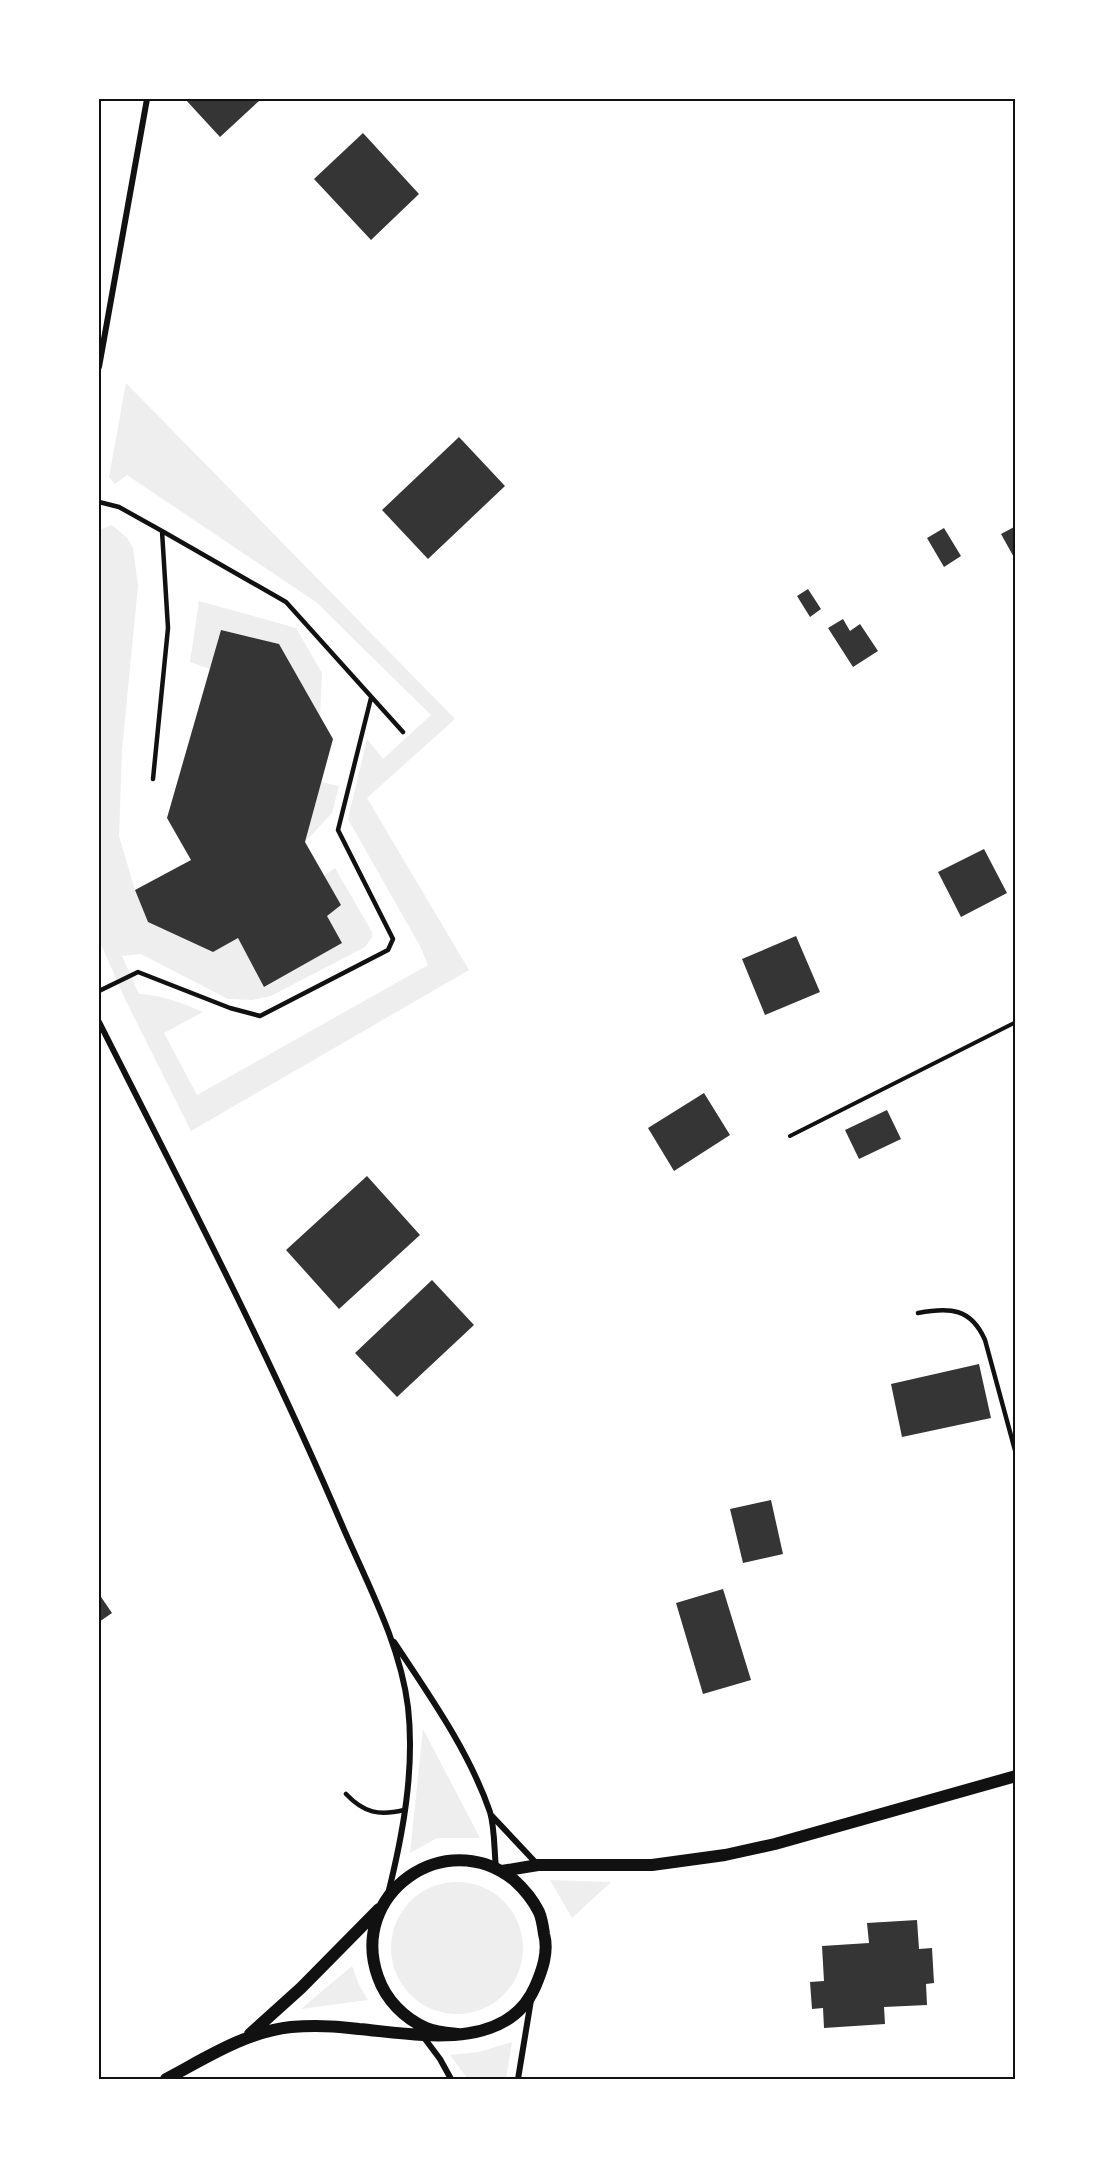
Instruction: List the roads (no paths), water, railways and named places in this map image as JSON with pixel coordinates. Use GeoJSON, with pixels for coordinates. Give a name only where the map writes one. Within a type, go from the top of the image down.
{"type":"FeatureCollection","features":[{"type":"Feature","properties":{"kind":"main road"},"geometry":{"type":"LineString","coordinates":[[499,1870],[538,1865],[651,1865],[725,1855],[781,1843],[1016,1776]]}},
{"type":"Feature","properties":{"kind":"main road"},"geometry":{"type":"LineString","coordinates":[[166,2079],[246,2037],[301,1988],[384,1904],[399,1884],[422,1868],[448,1861],[476,1862],[499,1870],[524,1889],[539,1912],[546,1940],[544,1968],[532,1993],[513,2016],[487,2030],[424,2037],[326,2026],[291,2027],[246,2037]]}},
{"type":"Feature","properties":{"kind":"main road"},"geometry":{"type":"LineString","coordinates":[[384,1904],[373,1932],[373,1962],[383,1991],[402,2014],[428,2029],[458,2034]]}},
{"type":"Feature","properties":{"kind":"street"},"geometry":{"type":"LineString","coordinates":[[99,367],[147,99]]}},
{"type":"Feature","properties":{"kind":"street"},"geometry":{"type":"LineString","coordinates":[[99,1023],[227,1276],[322,1479],[398,1662],[408,1706],[410,1746],[404,1810],[384,1904]]}},
{"type":"Feature","properties":{"kind":"street"},"geometry":{"type":"LineString","coordinates":[[388,1634],[459,1746],[490,1814],[499,1870]]}},
{"type":"Feature","properties":{"kind":"street"},"geometry":{"type":"LineString","coordinates":[[490,1814],[538,1865]]}},
{"type":"Feature","properties":{"kind":"street"},"geometry":{"type":"LineString","coordinates":[[518,2079],[532,1993]]}},
{"type":"Feature","properties":{"kind":"street"},"geometry":{"type":"LineString","coordinates":[[402,2014],[424,2037],[451,2079]]}},
{"type":"Feature","properties":{"kind":"lane"},"geometry":{"type":"LineString","coordinates":[[99,502],[119,507],[286,602],[403,732]]}},
{"type":"Feature","properties":{"kind":"lane"},"geometry":{"type":"LineString","coordinates":[[153,779],[168,628],[162,531]]}},
{"type":"Feature","properties":{"kind":"lane"},"geometry":{"type":"LineString","coordinates":[[99,991],[138,972],[230,1008],[260,1016],[388,950],[393,939],[338,830],[371,699]]}},
{"type":"Feature","properties":{"kind":"lane"},"geometry":{"type":"LineString","coordinates":[[918,1313],[954,1311],[973,1319],[981,1329],[1016,1454]]}},
{"type":"Feature","properties":{"kind":"lane"},"geometry":{"type":"LineString","coordinates":[[346,1794],[356,1805],[368,1810],[391,1813],[404,1810]]}}]}
